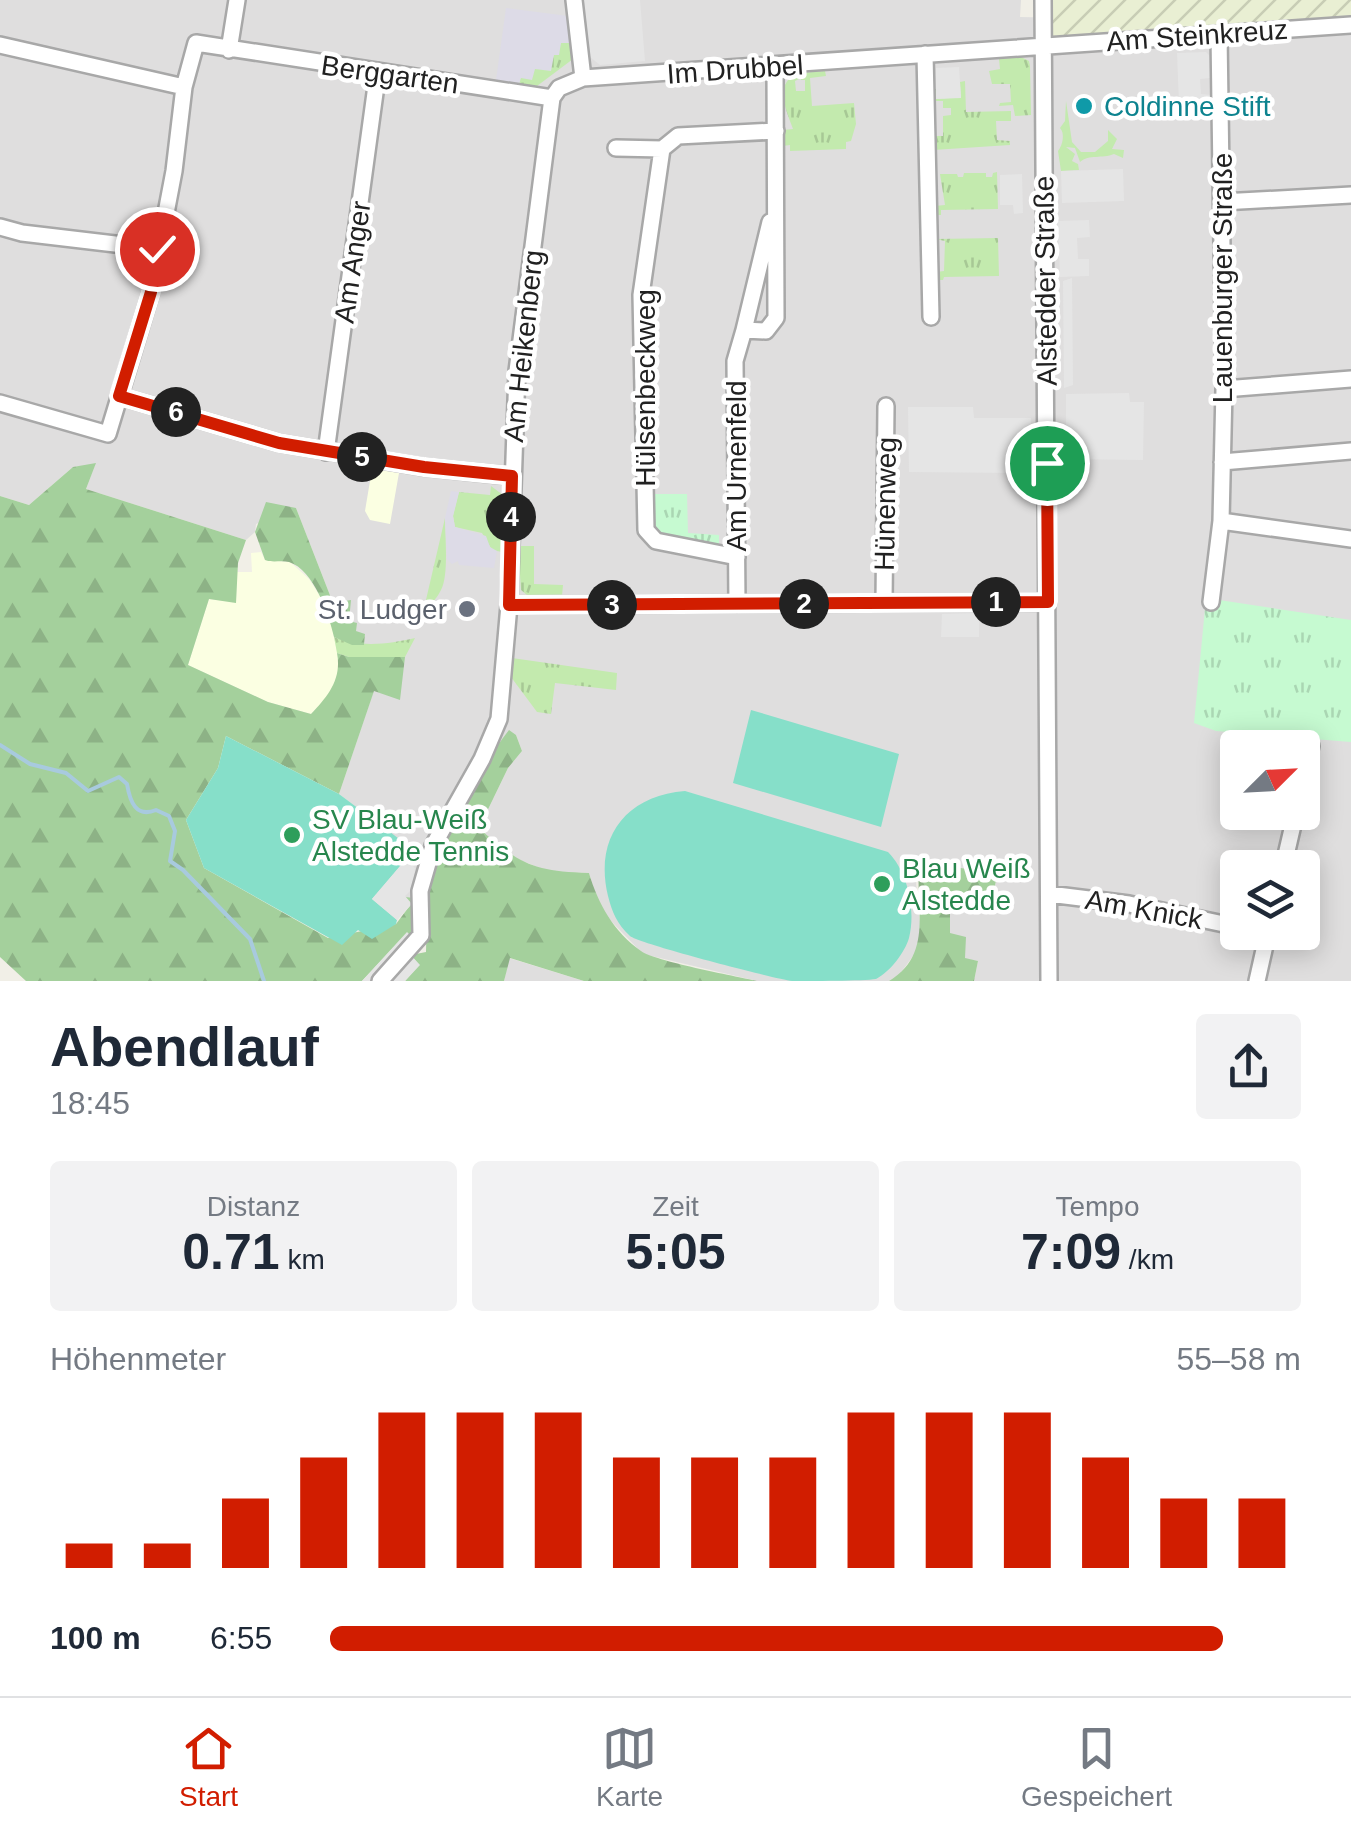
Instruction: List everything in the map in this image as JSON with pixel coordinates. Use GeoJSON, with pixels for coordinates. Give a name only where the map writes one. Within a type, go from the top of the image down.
{"type":"FeatureCollection","features":[{"type":"Feature","properties":{"kind":"street"},"geometry":{"type":"LineString","coordinates":[[0,403],[108,434],[151,292],[174,172],[184,86],[196,43],[229,50],[237,0]]}},
{"type":"Feature","properties":{"kind":"street"},"geometry":{"type":"LineString","coordinates":[[574,0],[583,78]]}},
{"type":"Feature","properties":{"kind":"street","name":"Alstedder Straße"},"geometry":{"type":"LineString","coordinates":[[1043,0],[1049,981]]}},
{"type":"Feature","properties":{"kind":"street","name":"Am Steinkreuz"},"geometry":{"type":"LineString","coordinates":[[1042,46],[1351,25]]}},
{"type":"Feature","properties":{"kind":"street","name":"Lauenburger Straße"},"geometry":{"type":"LineString","coordinates":[[1210,602],[1222,521],[1219,34]]}},
{"type":"Feature","properties":{"kind":"street"},"geometry":{"type":"LineString","coordinates":[[0,45],[184,86]]}},
{"type":"Feature","properties":{"kind":"street","name":"Im Drubbel"},"geometry":{"type":"LineString","coordinates":[[552,98],[558,88],[583,78],[1042,46]]}},
{"type":"Feature","properties":{"kind":"street","name":"Berggarten"},"geometry":{"type":"LineString","coordinates":[[229,50],[552,98]]}},
{"type":"Feature","properties":{"kind":"street"},"geometry":{"type":"LineString","coordinates":[[924,54],[931,317]]}},
{"type":"Feature","properties":{"kind":"street","name":"Am Urnenfeld"},"geometry":{"type":"LineString","coordinates":[[744,330],[766,331],[776,318],[775,66]]}},
{"type":"Feature","properties":{"kind":"street","name":"Am Anger"},"geometry":{"type":"LineString","coordinates":[[326,452],[378,72]]}},
{"type":"Feature","properties":{"kind":"street","name":"Am Heikenberg"},"geometry":{"type":"LineString","coordinates":[[380,981],[421,935],[420,891],[433,846],[499,720],[509,605],[517,371],[552,98]]}},
{"type":"Feature","properties":{"kind":"street"},"geometry":{"type":"LineString","coordinates":[[616,148],[662,149],[678,136],[776,131]]}},
{"type":"Feature","properties":{"kind":"street","name":"Hülsenbeckweg"},"geometry":{"type":"LineString","coordinates":[[662,149],[641,294],[646,530],[656,541],[736,557]]}},
{"type":"Feature","properties":{"kind":"street"},"geometry":{"type":"LineString","coordinates":[[1222,202],[1351,195]]}},
{"type":"Feature","properties":{"kind":"street","name":"Am Urnenfeld"},"geometry":{"type":"LineString","coordinates":[[737,604],[735,361],[776,198]]}},
{"type":"Feature","properties":{"kind":"street"},"geometry":{"type":"LineString","coordinates":[[0,227],[157,249]]}},
{"type":"Feature","properties":{"kind":"street"},"geometry":{"type":"LineString","coordinates":[[1224,389],[1351,379]]}},
{"type":"Feature","properties":{"kind":"street"},"geometry":{"type":"LineString","coordinates":[[119,396],[254,437],[326,452],[512,476]]}},
{"type":"Feature","properties":{"kind":"street","name":"Hünenweg"},"geometry":{"type":"LineString","coordinates":[[884,603],[886,406]]}},
{"type":"Feature","properties":{"kind":"street"},"geometry":{"type":"LineString","coordinates":[[1222,462],[1351,450]]}},
{"type":"Feature","properties":{"kind":"street"},"geometry":{"type":"LineString","coordinates":[[1222,521],[1351,539]]}},
{"type":"Feature","properties":{"kind":"street","name":"Hünenweg"},"geometry":{"type":"LineString","coordinates":[[509,605],[1048,602]]}},
{"type":"Feature","properties":{"kind":"street","name":"Am Knick"},"geometry":{"type":"LineString","coordinates":[[1050,894],[1129,904],[1220,923]]}},
{"type":"Feature","properties":{"kind":"street"},"geometry":{"type":"LineString","coordinates":[[1256,981],[1263,950]]}},
{"type":"Feature","properties":{"kind":"shaded area"},"geometry":{"type":"Polygon","coordinates":[[[0,0],[1021,0],[1020,17],[1351,24],[1351,981],[974,981],[978,961],[965,959],[950,934],[950,893],[994,891],[997,876],[921,860],[916,882],[921,932],[916,952],[899,975],[889,981],[757,981],[643,954],[608,918],[589,873],[550,872],[510,856],[479,828],[508,768],[522,751],[516,735],[435,860],[428,900],[414,898],[397,920],[372,899],[413,850],[339,794],[374,690],[400,699],[364,645],[365,635],[355,631],[349,621],[350,601],[333,603],[296,508],[256,524],[255,532],[246,540],[86,489],[95,465],[73,467],[29,505],[0,496],[0,0]]]}},
{"type":"Feature","properties":{"kind":"shaded area"},"geometry":{"type":"Polygon","coordinates":[[[583,0],[640,0],[645,61],[600,65],[590,57],[583,0]]]}},
{"type":"Feature","properties":{"kind":"shaded area"},"geometry":{"type":"Polygon","coordinates":[[[1043,0],[1351,0],[1351,24],[1043,46],[1043,0]]]}},
{"type":"Feature","properties":{"kind":"shaded area"},"geometry":{"type":"Polygon","coordinates":[[[506,8],[568,16],[571,43],[561,43],[551,71],[535,69],[532,80],[521,78],[519,84],[496,80],[506,8]]]}},
{"type":"Feature","properties":{"kind":"shaded area"},"geometry":{"type":"Polygon","coordinates":[[[1206,52],[1210,78],[1200,79],[1201,94],[1211,95],[1211,103],[1179,104],[1177,53],[1206,52]]]}},
{"type":"Feature","properties":{"kind":"shaded area"},"geometry":{"type":"Polygon","coordinates":[[[959,67],[961,98],[936,99],[936,68],[959,67]]]}},
{"type":"Feature","properties":{"kind":"shaded area"},"geometry":{"type":"Polygon","coordinates":[[[1123,169],[1124,201],[1062,203],[1061,171],[1123,169]]]}},
{"type":"Feature","properties":{"kind":"shaded area"},"geometry":{"type":"Polygon","coordinates":[[[1022,174],[1023,213],[1014,214],[1013,205],[1000,205],[1000,175],[1022,174]]]}},
{"type":"Feature","properties":{"kind":"shaded area"},"geometry":{"type":"Polygon","coordinates":[[[1089,220],[1090,237],[1077,238],[1078,259],[1089,259],[1089,276],[1060,277],[1058,221],[1089,220]]]}},
{"type":"Feature","properties":{"kind":"shaded area"},"geometry":{"type":"Polygon","coordinates":[[[1072,278],[1073,385],[1064,388],[1063,281],[1072,278]]]}},
{"type":"Feature","properties":{"kind":"shaded area"},"geometry":{"type":"Polygon","coordinates":[[[1129,393],[1130,402],[1144,402],[1143,460],[1066,459],[1066,394],[1129,393]]]}},
{"type":"Feature","properties":{"kind":"shaded area"},"geometry":{"type":"Polygon","coordinates":[[[908,407],[973,407],[974,418],[1031,418],[1033,473],[909,472],[908,407]]]}},
{"type":"Feature","properties":{"kind":"shaded area"},"geometry":{"type":"Polygon","coordinates":[[[372,469],[399,473],[390,524],[370,520],[365,511],[372,469]]]}},
{"type":"Feature","properties":{"kind":"shaded area"},"geometry":{"type":"Polygon","coordinates":[[[451,491],[459,492],[453,516],[455,527],[486,536],[490,547],[497,551],[494,568],[459,565],[458,561],[452,564],[447,559],[445,518],[451,491]]]}},
{"type":"Feature","properties":{"kind":"shaded area"},"geometry":{"type":"Polygon","coordinates":[[[261,552],[265,560],[290,562],[309,579],[328,609],[341,670],[327,698],[311,714],[268,702],[188,665],[209,599],[236,602],[237,572],[252,572],[251,553],[261,552]]]}},
{"type":"Feature","properties":{"kind":"shaded area"},"geometry":{"type":"Polygon","coordinates":[[[979,613],[979,637],[941,637],[942,614],[979,613]]]}},
{"type":"Feature","properties":{"kind":"shaded area"},"geometry":{"type":"Polygon","coordinates":[[[406,859],[415,868],[413,888],[405,896],[412,904],[397,920],[372,899],[406,859]]]}},
{"type":"Feature","properties":{"kind":"shaded area"},"geometry":{"type":"Polygon","coordinates":[[[407,932],[412,937],[407,951],[420,965],[405,981],[362,981],[407,932]]]}},
{"type":"Feature","properties":{"kind":"shaded area"},"geometry":{"type":"Polygon","coordinates":[[[509,958],[584,981],[504,981],[509,958]]]}},
{"type":"Feature","properties":{"kind":"green space"},"geometry":{"type":"Polygon","coordinates":[[[561,43],[571,43],[573,59],[537,86],[519,84],[520,78],[554,54],[561,43]]]}},
{"type":"Feature","properties":{"kind":"green space"},"geometry":{"type":"Polygon","coordinates":[[[1021,57],[1030,66],[1031,115],[1015,116],[1013,105],[999,106],[1011,102],[1010,84],[992,84],[989,71],[1000,69],[999,59],[1021,57]]]}},
{"type":"Feature","properties":{"kind":"green space"},"geometry":{"type":"Polygon","coordinates":[[[825,71],[826,76],[810,78],[812,106],[854,103],[856,124],[851,141],[846,142],[846,149],[790,151],[790,145],[783,146],[783,130],[793,129],[784,98],[786,84],[798,73],[796,91],[805,91],[801,73],[825,71]]]}},
{"type":"Feature","properties":{"kind":"green space"},"geometry":{"type":"Polygon","coordinates":[[[965,81],[966,112],[1011,111],[1011,121],[996,121],[997,140],[1010,141],[1010,145],[933,150],[933,136],[943,136],[943,116],[951,115],[951,108],[943,108],[943,101],[932,101],[931,89],[936,89],[937,99],[961,97],[960,82],[965,81]]]}},
{"type":"Feature","properties":{"kind":"green space"},"geometry":{"type":"Polygon","coordinates":[[[1066,101],[1072,142],[1081,152],[1095,152],[1108,141],[1108,130],[1117,139],[1112,149],[1124,150],[1123,158],[1114,154],[1080,162],[1075,148],[1066,147],[1075,154],[1072,161],[1079,170],[1061,171],[1058,151],[1063,139],[1060,128],[1065,121],[1066,101]]]}},
{"type":"Feature","properties":{"kind":"green space"},"geometry":{"type":"Polygon","coordinates":[[[997,172],[998,209],[941,210],[941,215],[935,215],[934,206],[945,205],[940,174],[963,177],[964,173],[986,173],[986,177],[992,177],[997,172]]]}},
{"type":"Feature","properties":{"kind":"green space"},"geometry":{"type":"Polygon","coordinates":[[[998,238],[999,276],[935,280],[936,272],[944,271],[945,241],[935,239],[998,238]]]}},
{"type":"Feature","properties":{"kind":"green space"},"geometry":{"type":"Polygon","coordinates":[[[96,463],[86,489],[246,540],[238,563],[236,603],[209,599],[188,665],[268,702],[311,714],[332,686],[337,653],[349,657],[405,657],[400,700],[374,691],[339,794],[226,736],[218,768],[186,820],[204,868],[328,938],[396,924],[411,904],[405,897],[414,898],[417,933],[412,937],[407,933],[362,981],[26,981],[0,957],[0,496],[29,505],[73,467],[96,463]]]}},
{"type":"Feature","properties":{"kind":"green space"},"geometry":{"type":"Polygon","coordinates":[[[491,486],[503,495],[502,552],[492,550],[482,533],[455,527],[453,516],[459,492],[490,495],[491,486]]]}},
{"type":"Feature","properties":{"kind":"green space"},"geometry":{"type":"Polygon","coordinates":[[[649,494],[687,494],[688,533],[719,535],[719,546],[655,533],[650,527],[649,494]]]}},
{"type":"Feature","properties":{"kind":"green space"},"geometry":{"type":"Polygon","coordinates":[[[266,502],[296,508],[333,603],[351,600],[349,621],[357,623],[356,631],[365,634],[364,645],[352,645],[334,637],[319,594],[298,567],[289,562],[265,560],[255,532],[266,502]]]}},
{"type":"Feature","properties":{"kind":"green space"},"geometry":{"type":"Polygon","coordinates":[[[445,518],[443,583],[425,618],[422,617],[445,518]]]}},
{"type":"Feature","properties":{"kind":"green space"},"geometry":{"type":"Polygon","coordinates":[[[518,546],[534,546],[534,584],[563,585],[562,596],[527,595],[521,590],[518,546]]]}},
{"type":"Feature","properties":{"kind":"green space"},"geometry":{"type":"Polygon","coordinates":[[[1206,598],[1351,620],[1351,742],[1320,739],[1320,730],[1220,731],[1194,723],[1206,598]]]}},
{"type":"Feature","properties":{"kind":"green space"},"geometry":{"type":"Polygon","coordinates":[[[334,637],[374,644],[415,638],[405,657],[349,657],[337,653],[334,637]]]}},
{"type":"Feature","properties":{"kind":"green space"},"geometry":{"type":"Polygon","coordinates":[[[512,658],[617,673],[616,690],[555,683],[551,714],[537,712],[511,677],[512,658]]]}},
{"type":"Feature","properties":{"kind":"green space","name":"Blau Weiß Alstedde"},"geometry":{"type":"Polygon","coordinates":[[[751,710],[899,754],[881,827],[733,783],[751,710]]]}},
{"type":"Feature","properties":{"kind":"green space"},"geometry":{"type":"Polygon","coordinates":[[[509,730],[516,735],[522,751],[508,768],[479,828],[529,864],[589,873],[608,917],[641,951],[678,964],[757,981],[584,981],[510,958],[504,981],[405,981],[419,965],[411,955],[426,952],[430,881],[442,841],[468,791],[509,730]]]}},
{"type":"Feature","properties":{"kind":"green space","name":"SV Blau-Weiß Alstedde Tennis"},"geometry":{"type":"Polygon","coordinates":[[[226,736],[339,794],[414,850],[372,899],[397,920],[396,924],[372,939],[358,930],[342,945],[204,868],[186,820],[218,768],[226,736]]]}},
{"type":"Feature","properties":{"kind":"green space"},"geometry":{"type":"Polygon","coordinates":[[[685,791],[888,852],[901,870],[911,904],[909,938],[896,961],[876,979],[792,981],[630,936],[616,918],[608,896],[605,875],[610,839],[631,811],[646,801],[685,791]]]}},
{"type":"Feature","properties":{"kind":"green space"},"geometry":{"type":"Polygon","coordinates":[[[920,860],[997,875],[994,891],[950,894],[950,933],[966,937],[965,958],[978,961],[974,981],[889,981],[904,970],[918,942],[920,860]]]}},
{"type":"Feature","properties":{"kind":"waterway"},"geometry":{"type":"LineString","coordinates":[[0,745],[30,764],[66,773],[88,791],[119,777],[127,784],[132,802],[139,810],[156,810],[169,816],[175,831],[170,861],[250,939],[264,981]]}},
{"type":"Feature","properties":{"kind":"place","name":"Coldinne Stift"},"geometry":{"type":"Point","coordinates":[1084,106]}},
{"type":"Feature","properties":{"kind":"place","name":"St. Ludger"},"geometry":{"type":"Point","coordinates":[467,609]}},
{"type":"Feature","properties":{"kind":"place","name":"SV Blau-Weiß Alstedde Tennis"},"geometry":{"type":"Point","coordinates":[292,835]}},
{"type":"Feature","properties":{"kind":"place","name":"Blau Weiß Alstedde"},"geometry":{"type":"Point","coordinates":[882,884]}},
{"type":"Feature","properties":{"kind":"route"},"geometry":{"type":"LineString","coordinates":[[157,249],[151,292],[119,396],[279,443],[424,467],[512,476],[509,605],[1048,602],[1047,463]]}}]}
